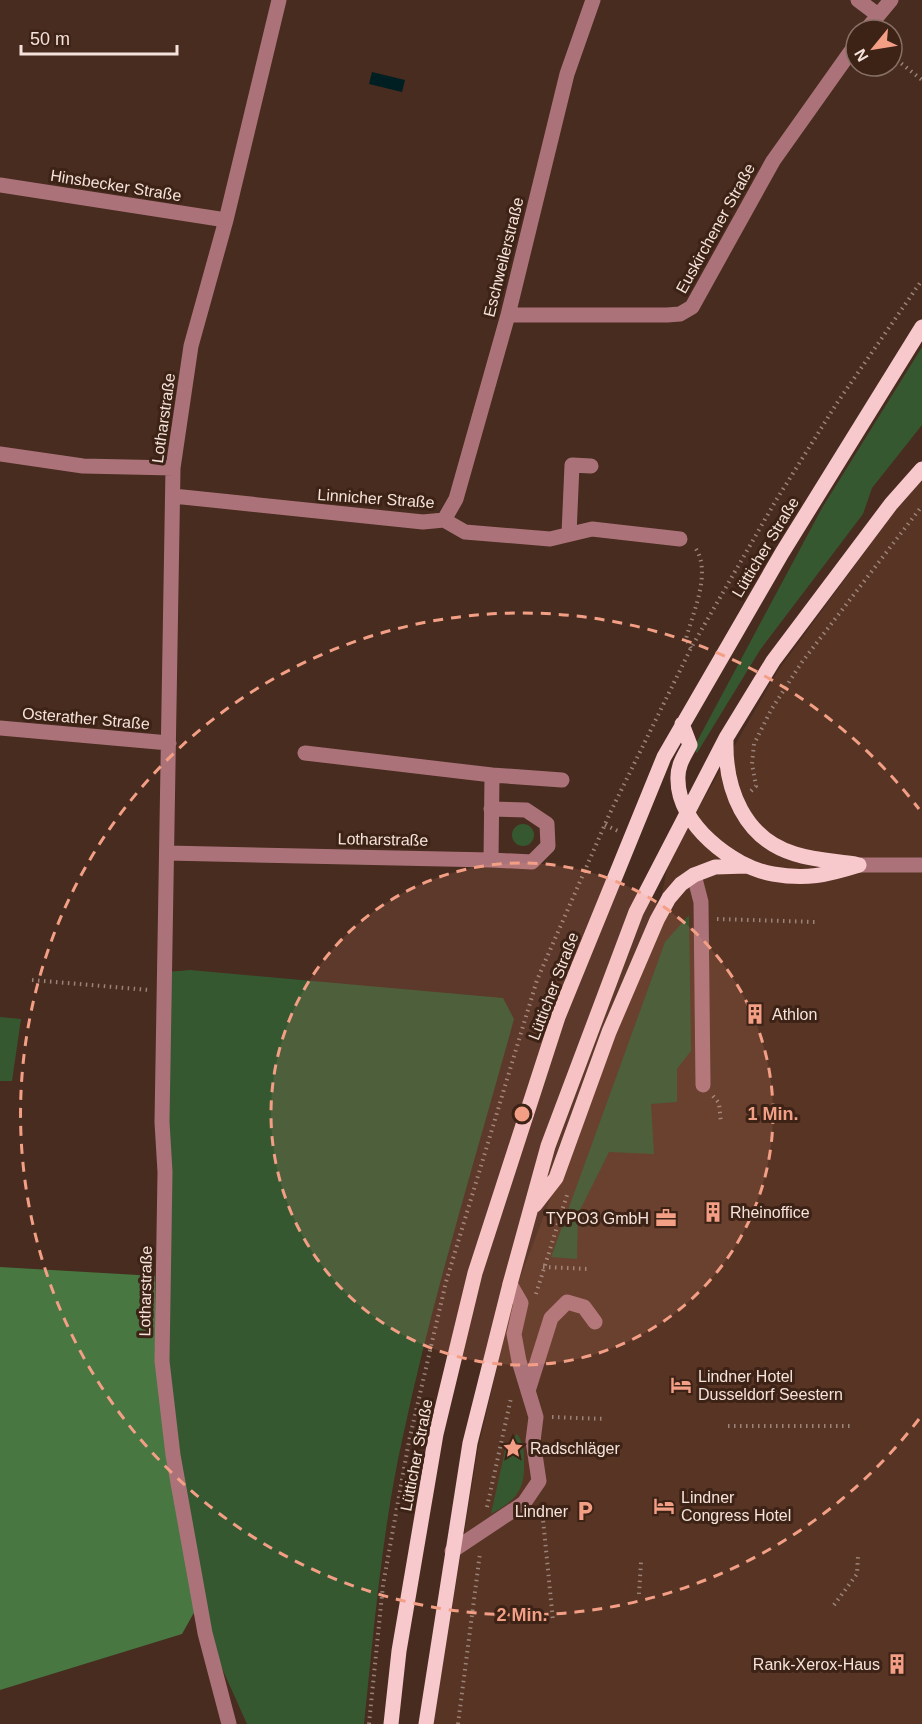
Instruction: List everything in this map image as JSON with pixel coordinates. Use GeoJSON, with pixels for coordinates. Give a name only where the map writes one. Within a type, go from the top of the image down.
{"type":"FeatureCollection","features":[{"type":"Feature","properties":{"kind":"main road","name":"Lütticher Straße"},"geometry":{"type":"LineString","coordinates":[[391,1724],[399,1651],[436,1434],[476,1272],[558,1017],[664,757],[788,543],[922,327]]}},
{"type":"Feature","properties":{"kind":"main road"},"geometry":{"type":"LineString","coordinates":[[426,1724],[470,1443],[510,1284],[548,1146],[636,912],[726,738],[773,661],[891,504],[922,469]]}},
{"type":"Feature","properties":{"kind":"main road"},"geometry":{"type":"LineString","coordinates":[[682,724],[690,745],[680,765],[677,779],[679,793],[687,811],[705,837],[724,853],[747,866],[771,874],[811,877],[859,865]]}},
{"type":"Feature","properties":{"kind":"main road"},"geometry":{"type":"LineString","coordinates":[[726,738],[726,761],[735,803],[750,824],[773,844],[795,854],[859,865]]}},
{"type":"Feature","properties":{"kind":"main road"},"geometry":{"type":"LineString","coordinates":[[530,1212],[556,1178],[609,1032],[657,920],[681,884],[694,875],[715,867],[747,866]]}},
{"type":"Feature","properties":{"kind":"street","name":"Lotharstraße"},"geometry":{"type":"LineString","coordinates":[[230,1724],[203,1622],[173,1455],[162,1361],[173,468],[191,346],[226,220],[279,0]]}},
{"type":"Feature","properties":{"kind":"street","name":"Eschweilerstraße"},"geometry":{"type":"LineString","coordinates":[[444,520],[456,499],[508,315],[567,74],[592,0]]}},
{"type":"Feature","properties":{"kind":"street"},"geometry":{"type":"LineString","coordinates":[[858,0],[878,15]]}},
{"type":"Feature","properties":{"kind":"street"},"geometry":{"type":"LineString","coordinates":[[876,18],[891,0]]}},
{"type":"Feature","properties":{"kind":"street","name":"Euskirchener Straße"},"geometry":{"type":"LineString","coordinates":[[508,315],[666,315],[680,314],[692,308],[773,161],[844,61]]}},
{"type":"Feature","properties":{"kind":"street","name":"Hinsbecker Straße"},"geometry":{"type":"LineString","coordinates":[[0,185],[226,220]]}},
{"type":"Feature","properties":{"kind":"street"},"geometry":{"type":"LineString","coordinates":[[0,454],[83,466],[173,468]]}},
{"type":"Feature","properties":{"kind":"street"},"geometry":{"type":"LineString","coordinates":[[569,534],[572,465],[591,466]]}},
{"type":"Feature","properties":{"kind":"street","name":"Linnicher Straße"},"geometry":{"type":"LineString","coordinates":[[173,496],[423,522],[444,520],[465,532],[550,539],[592,530],[680,539]]}},
{"type":"Feature","properties":{"kind":"street","name":"Osterather Straße"},"geometry":{"type":"LineString","coordinates":[[0,728],[169,743]]}},
{"type":"Feature","properties":{"kind":"street"},"geometry":{"type":"LineString","coordinates":[[304,753],[492,775],[562,780]]}},
{"type":"Feature","properties":{"kind":"street"},"geometry":{"type":"LineString","coordinates":[[491,860],[492,775]]}},
{"type":"Feature","properties":{"kind":"street","name":"Lotharstraße"},"geometry":{"type":"LineString","coordinates":[[167,852],[532,862],[548,846],[547,824],[526,810],[491,809]]}},
{"type":"Feature","properties":{"kind":"street"},"geometry":{"type":"LineString","coordinates":[[859,865],[922,865]]}},
{"type":"Feature","properties":{"kind":"street"},"geometry":{"type":"LineString","coordinates":[[694,875],[701,902],[703,1085]]}},
{"type":"Feature","properties":{"kind":"street"},"geometry":{"type":"LineString","coordinates":[[452,1551],[524,1503],[539,1480],[533,1441],[536,1417],[514,1334],[521,1303],[510,1284]]}},
{"type":"Feature","properties":{"kind":"street"},"geometry":{"type":"LineString","coordinates":[[528,1391],[551,1318],[567,1302],[584,1306],[595,1322]]}},
{"type":"Feature","properties":{"kind":"path"},"geometry":{"type":"LineString","coordinates":[[904,66],[922,80]]}},
{"type":"Feature","properties":{"kind":"path"},"geometry":{"type":"LineString","coordinates":[[735,803],[756,786],[752,764],[754,744],[771,710],[809,654],[922,507]]}},
{"type":"Feature","properties":{"kind":"path"},"geometry":{"type":"LineString","coordinates":[[680,539],[692,544],[701,555],[704,568],[686,639],[691,648]]}},
{"type":"Feature","properties":{"kind":"path"},"geometry":{"type":"LineString","coordinates":[[701,919],[817,922]]}},
{"type":"Feature","properties":{"kind":"path"},"geometry":{"type":"LineString","coordinates":[[32,981],[165,991]]}},
{"type":"Feature","properties":{"kind":"path"},"geometry":{"type":"LineString","coordinates":[[703,1085],[719,1103],[721,1123]]}},
{"type":"Feature","properties":{"kind":"path"},"geometry":{"type":"LineString","coordinates":[[543,1267],[589,1269]]}},
{"type":"Feature","properties":{"kind":"path"},"geometry":{"type":"LineString","coordinates":[[536,1417],[605,1419]]}},
{"type":"Feature","properties":{"kind":"path"},"geometry":{"type":"LineString","coordinates":[[728,1426],[853,1426]]}},
{"type":"Feature","properties":{"kind":"path"},"geometry":{"type":"LineString","coordinates":[[542,1512],[553,1622]]}},
{"type":"Feature","properties":{"kind":"path"},"geometry":{"type":"LineString","coordinates":[[834,1605],[856,1574],[858,1556]]}},
{"type":"Feature","properties":{"kind":"path"},"geometry":{"type":"LineString","coordinates":[[639,1594],[641,1562]]}},
{"type":"Feature","properties":{"kind":"shaded area"},"geometry":{"type":"Polygon","coordinates":[[[922,479],[922,1724],[433,1724],[478,1448],[515,1291],[656,923],[669,859],[777,672],[907,494],[922,479]]]}},
{"type":"Feature","properties":{"kind":"green space"},"geometry":{"type":"Polygon","coordinates":[[[922,347],[922,425],[872,488],[863,514],[760,650],[697,753],[693,749],[822,508],[922,347]]]}},
{"type":"Feature","properties":{"kind":"green space"},"geometry":{"type":"Polygon","coordinates":[[[523,824],[531,827],[534,835],[531,843],[523,846],[515,843],[512,835],[515,827],[523,824]]]}},
{"type":"Feature","properties":{"kind":"green space"},"geometry":{"type":"Polygon","coordinates":[[[689,915],[691,1051],[677,1069],[677,1102],[651,1104],[654,1154],[609,1152],[578,1214],[577,1259],[551,1257],[665,942],[689,915]]]}},
{"type":"Feature","properties":{"kind":"green space"},"geometry":{"type":"Polygon","coordinates":[[[190,970],[503,998],[514,1019],[441,1278],[403,1436],[384,1543],[364,1724],[247,1724],[212,1646],[176,1455],[167,1337],[167,972],[190,970]]]}},
{"type":"Feature","properties":{"kind":"green space"},"geometry":{"type":"Polygon","coordinates":[[[0,1017],[21,1019],[12,1081],[0,1081],[0,1017]]]}},
{"type":"Feature","properties":{"kind":"green space"},"geometry":{"type":"Polygon","coordinates":[[[0,1267],[155,1276],[156,1359],[196,1609],[182,1634],[0,1690],[0,1267]]]}},
{"type":"Feature","properties":{"kind":"green space"},"geometry":{"type":"Polygon","coordinates":[[[517,1434],[524,1454],[521,1488],[513,1499],[491,1514],[506,1446],[517,1434]]]}},
{"type":"Feature","properties":{"kind":"water"},"geometry":{"type":"Polygon","coordinates":[[[372,72],[405,80],[402,92],[369,84],[372,72]]]}},
{"type":"Feature","properties":{"kind":"place","name":"Athlon"},"geometry":{"type":"Point","coordinates":[755,1014]}},
{"type":"Feature","properties":{"kind":"place","name":"Rheinoffice"},"geometry":{"type":"Point","coordinates":[713,1212]}},
{"type":"Feature","properties":{"kind":"place","name":"TYPO3 GmbH"},"geometry":{"type":"Point","coordinates":[666,1218]}},
{"type":"Feature","properties":{"kind":"place","name":"Lindner Hotel Dusseldorf Seestern"},"geometry":{"type":"Point","coordinates":[681,1385]}},
{"type":"Feature","properties":{"kind":"place","name":"Radschläger"},"geometry":{"type":"Point","coordinates":[513,1448]}},
{"type":"Feature","properties":{"kind":"place","name":"Lindner Congress Hotel"},"geometry":{"type":"Point","coordinates":[664,1506]}},
{"type":"Feature","properties":{"kind":"place","name":"Lindner"},"geometry":{"type":"Point","coordinates":[585,1511]}},
{"type":"Feature","properties":{"kind":"place","name":"Rank-Xerox-Haus"},"geometry":{"type":"Point","coordinates":[897,1664]}}]}
